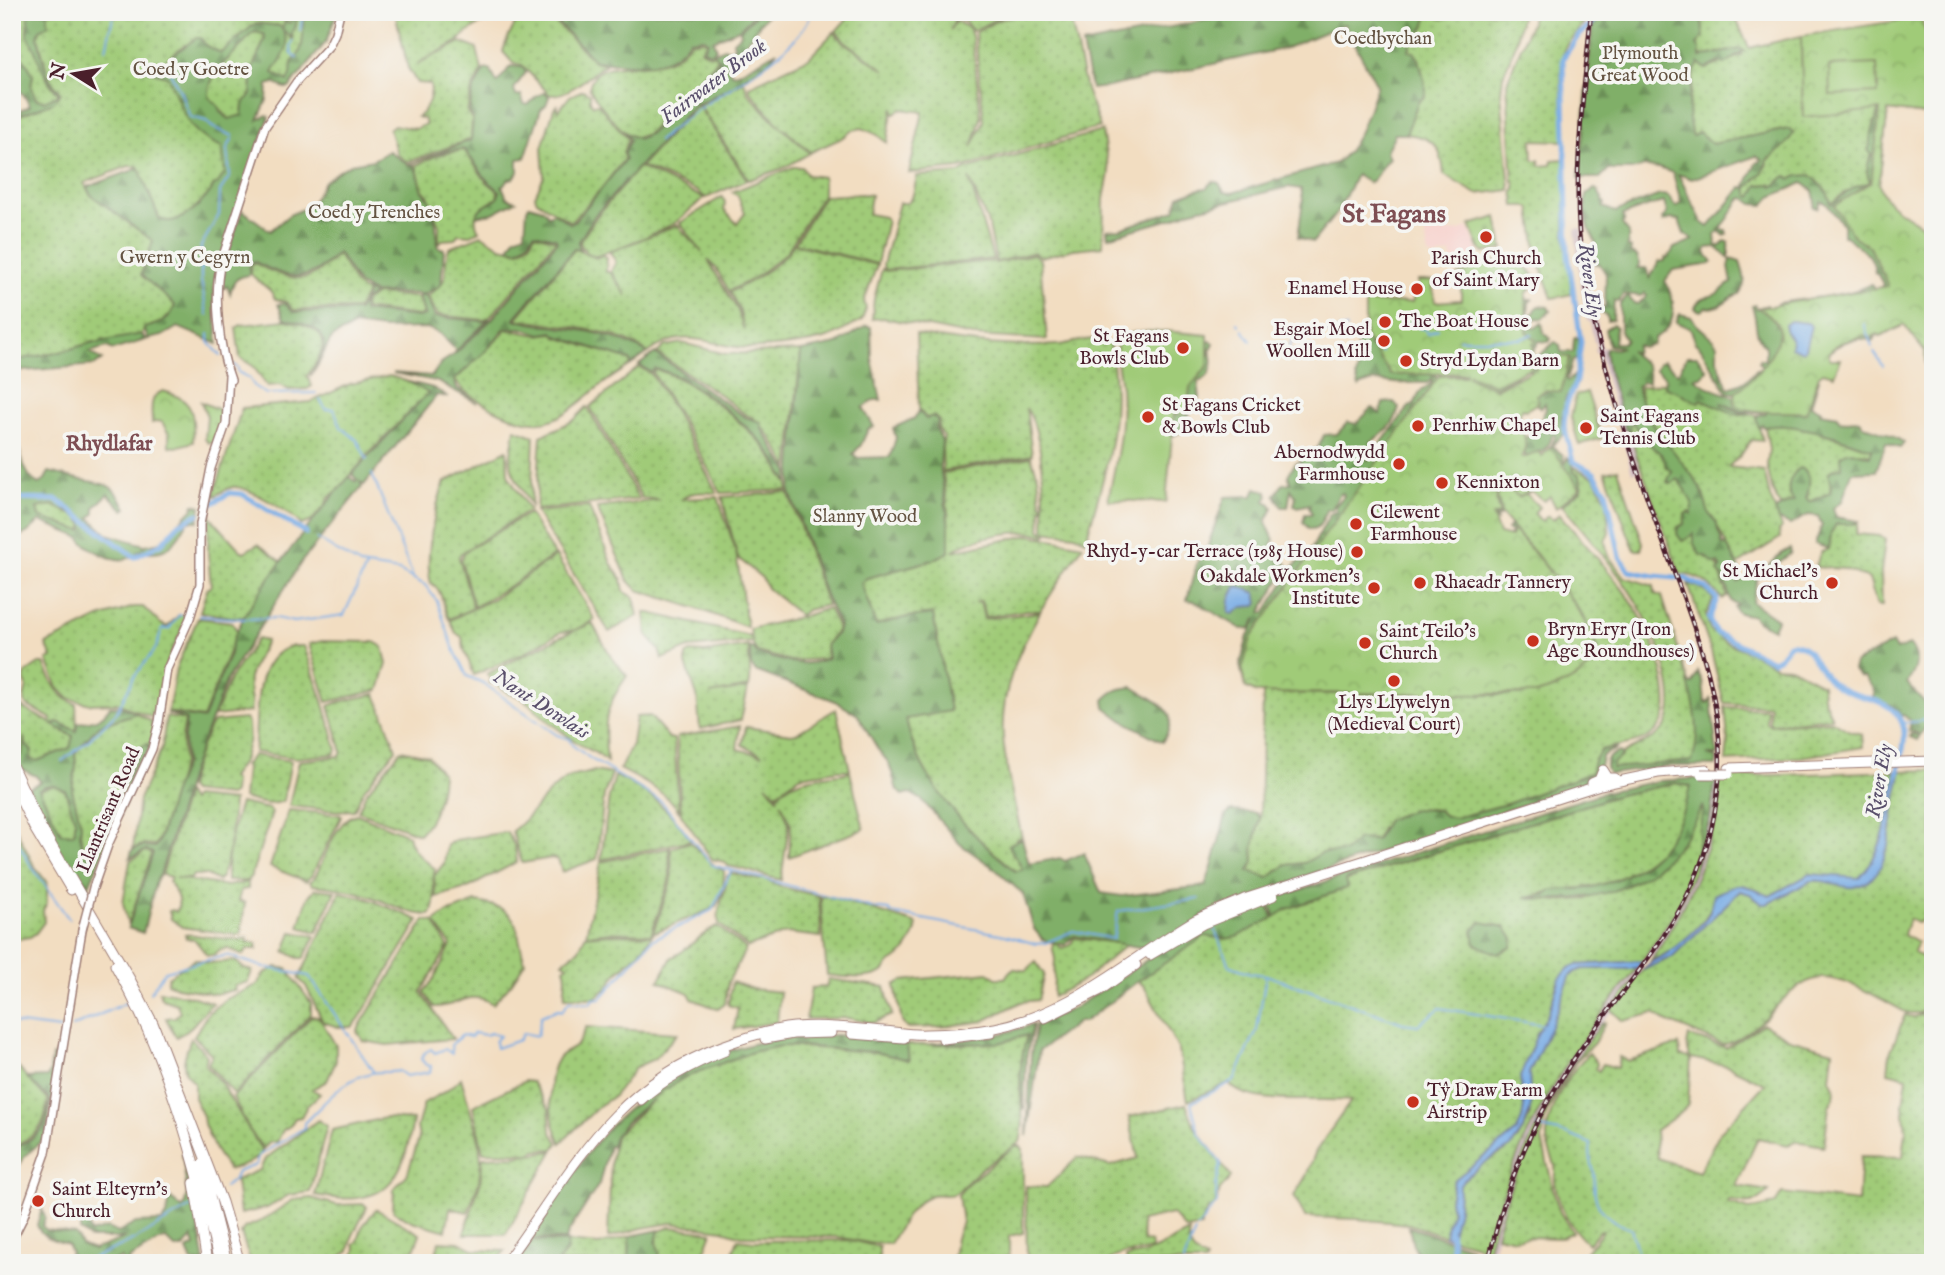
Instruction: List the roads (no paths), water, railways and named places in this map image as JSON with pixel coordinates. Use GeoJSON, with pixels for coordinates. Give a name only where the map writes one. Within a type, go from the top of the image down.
{"type":"FeatureCollection","features":[{"type":"Feature","properties":{"kind":"highway"},"geometry":{"type":"LineString","coordinates":[[1921,764],[1933,761]]}},
{"type":"Feature","properties":{"kind":"highway"},"geometry":{"type":"LineString","coordinates":[[510,1263],[569,1169],[608,1121],[650,1083],[697,1056],[740,1039],[791,1027],[842,1027],[925,1035],[1024,1023],[1099,991],[1203,923],[1247,905],[1600,791],[1703,772],[1921,764],[1933,766]]}},
{"type":"Feature","properties":{"kind":"highway"},"geometry":{"type":"LineString","coordinates":[[12,765],[41,827],[153,1023],[226,1215],[240,1263]]}},
{"type":"Feature","properties":{"kind":"highway"},"geometry":{"type":"LineString","coordinates":[[1049,1013],[1198,919],[1244,899],[1493,819],[1595,782],[1601,778],[1603,771],[1612,779],[1651,771],[1703,772]]}},
{"type":"Feature","properties":{"kind":"highway"},"geometry":{"type":"LineString","coordinates":[[12,782],[34,828],[124,980],[178,1094],[219,1263]]}},
{"type":"Feature","properties":{"kind":"highway"},"geometry":{"type":"LineString","coordinates":[[178,1094],[208,1215]]}},
{"type":"Feature","properties":{"kind":"highway"},"geometry":{"type":"LineString","coordinates":[[207,1263],[212,1235]]}},
{"type":"Feature","properties":{"kind":"highway"},"geometry":{"type":"LineString","coordinates":[[212,1235],[227,1263]]}},
{"type":"Feature","properties":{"kind":"highway"},"geometry":{"type":"LineString","coordinates":[[505,1263],[517,1250]]}},
{"type":"Feature","properties":{"kind":"main road","name":"Llantrisant Road"},"geometry":{"type":"LineString","coordinates":[[12,1240],[23,1218],[46,1153],[82,930],[93,888],[123,810],[152,749],[167,669],[197,597],[201,578],[199,536],[211,475],[231,422],[233,390],[219,322],[218,284],[221,262],[265,127],[294,84],[329,47],[340,12]]}},
{"type":"Feature","properties":{"kind":"water"},"geometry":{"type":"Polygon","coordinates":[[[1790,321],[1808,323],[1811,326],[1803,352],[1791,347],[1792,340],[1785,330],[1785,325],[1790,321]]]}},
{"type":"Feature","properties":{"kind":"water"},"geometry":{"type":"Polygon","coordinates":[[[1239,586],[1256,593],[1258,603],[1243,607],[1233,614],[1229,613],[1230,599],[1239,586]]]}},
{"type":"Feature","properties":{"kind":"water"},"geometry":{"type":"Polygon","coordinates":[[[1897,771],[1901,771],[1888,847],[1880,868],[1873,877],[1854,887],[1811,881],[1767,904],[1762,904],[1750,894],[1740,891],[1672,957],[1643,970],[1697,928],[1710,911],[1714,895],[1724,890],[1743,885],[1770,896],[1810,874],[1859,878],[1881,842],[1897,771]]]}},
{"type":"Feature","properties":{"kind":"water"},"geometry":{"type":"Polygon","coordinates":[[[1642,961],[1637,969],[1583,969],[1570,977],[1529,1073],[1531,1106],[1524,1128],[1511,1147],[1463,1180],[1459,1186],[1458,1209],[1451,1238],[1445,1236],[1452,1211],[1450,1200],[1454,1180],[1517,1131],[1524,1107],[1520,1077],[1548,1014],[1560,978],[1569,968],[1577,965],[1642,961]]]}},
{"type":"Feature","properties":{"kind":"waterway"},"geometry":{"type":"LineString","coordinates":[[106,49],[114,12]]}},
{"type":"Feature","properties":{"kind":"waterway"},"geometry":{"type":"LineString","coordinates":[[299,12],[302,18],[300,31]]}},
{"type":"Feature","properties":{"kind":"waterway","name":"Fairwater Brook"},"geometry":{"type":"LineString","coordinates":[[658,141],[781,52],[805,26],[812,12]]}},
{"type":"Feature","properties":{"kind":"waterway","name":"River Ely"},"geometry":{"type":"LineString","coordinates":[[1604,12],[1579,35],[1563,58],[1568,254],[1581,342],[1576,381],[1566,406],[1564,426],[1573,461],[1594,473],[1606,491],[1620,557],[1629,571],[1686,579],[1706,588],[1717,599],[1709,619],[1716,633],[1773,661],[1780,657],[1789,644],[1803,647],[1831,682],[1849,692],[1888,706],[1895,712],[1901,721],[1904,734],[1898,776]]}},
{"type":"Feature","properties":{"kind":"waterway"},"geometry":{"type":"LineString","coordinates":[[293,41],[292,54],[297,58]]}},
{"type":"Feature","properties":{"kind":"waterway"},"geometry":{"type":"LineString","coordinates":[[170,72],[190,117],[206,121],[212,127],[233,136]]}},
{"type":"Feature","properties":{"kind":"waterway"},"geometry":{"type":"LineString","coordinates":[[207,315],[201,280],[201,246],[219,215],[220,191],[230,176],[227,149],[232,139]]}},
{"type":"Feature","properties":{"kind":"waterway"},"geometry":{"type":"LineString","coordinates":[[1405,325],[1417,322],[1419,328],[1425,329],[1427,334],[1438,329]]}},
{"type":"Feature","properties":{"kind":"waterway"},"geometry":{"type":"LineString","coordinates":[[1409,324],[1419,325]]}},
{"type":"Feature","properties":{"kind":"waterway"},"geometry":{"type":"LineString","coordinates":[[1864,324],[1872,347]]}},
{"type":"Feature","properties":{"kind":"waterway"},"geometry":{"type":"LineString","coordinates":[[1267,346],[1288,351],[1292,340],[1347,328]]}},
{"type":"Feature","properties":{"kind":"waterway"},"geometry":{"type":"LineString","coordinates":[[1243,330],[1251,341]]}},
{"type":"Feature","properties":{"kind":"waterway"},"geometry":{"type":"LineString","coordinates":[[209,334],[209,342],[221,356]]}},
{"type":"Feature","properties":{"kind":"waterway"},"geometry":{"type":"LineString","coordinates":[[1459,339],[1521,339],[1532,334]]}},
{"type":"Feature","properties":{"kind":"waterway"},"geometry":{"type":"LineString","coordinates":[[1380,345],[1381,353]]}},
{"type":"Feature","properties":{"kind":"waterway"},"geometry":{"type":"LineString","coordinates":[[1874,352],[1883,366]]}},
{"type":"Feature","properties":{"kind":"waterway"},"geometry":{"type":"LineString","coordinates":[[228,361],[266,394],[316,393]]}},
{"type":"Feature","properties":{"kind":"waterway"},"geometry":{"type":"LineString","coordinates":[[320,400],[326,409],[334,409],[341,427],[357,440],[367,459]]}},
{"type":"Feature","properties":{"kind":"waterway"},"geometry":{"type":"LineString","coordinates":[[372,474],[413,577]]}},
{"type":"Feature","properties":{"kind":"waterway","name":"Nant Dowlais"},"geometry":{"type":"LineString","coordinates":[[211,504],[230,493],[242,494],[306,533]]}},
{"type":"Feature","properties":{"kind":"waterway","name":"Nant Dowlais"},"geometry":{"type":"LineString","coordinates":[[12,499],[57,500],[135,557],[162,543],[179,524],[198,514]]}},
{"type":"Feature","properties":{"kind":"waterway","name":"Nant Dowlais"},"geometry":{"type":"LineString","coordinates":[[317,539],[360,565],[399,571],[425,585],[437,601],[453,647],[467,676],[483,683],[557,735],[569,739],[572,745],[591,759],[662,802],[712,865],[889,910],[892,913],[1005,935],[1036,944],[1073,931],[1113,939],[1118,911],[1199,899]]}},
{"type":"Feature","properties":{"kind":"waterway"},"geometry":{"type":"LineString","coordinates":[[199,616],[276,618],[294,622],[344,615],[366,567]]}},
{"type":"Feature","properties":{"kind":"waterway"},"geometry":{"type":"LineString","coordinates":[[62,761],[88,741],[116,713],[134,677],[156,648],[162,629],[169,629],[179,615],[182,615]]}},
{"type":"Feature","properties":{"kind":"waterway"},"geometry":{"type":"LineString","coordinates":[[1902,723],[1933,717]]}},
{"type":"Feature","properties":{"kind":"waterway"},"geometry":{"type":"LineString","coordinates":[[12,832],[30,864],[69,919]]}},
{"type":"Feature","properties":{"kind":"waterway"},"geometry":{"type":"LineString","coordinates":[[224,1187],[233,1181],[237,1172],[256,1165],[258,1156],[304,1128],[304,1123],[352,1080],[374,1072],[399,1071],[406,1076],[430,1072],[431,1066],[421,1059],[424,1053],[431,1049],[435,1053],[445,1049],[452,1054],[451,1045],[462,1035],[471,1037],[474,1033],[490,1033],[500,1036],[495,1041],[496,1048],[519,1040],[523,1033],[537,1036],[541,1016],[558,1009],[562,1011],[569,1001],[590,1004],[593,999],[601,998],[652,940],[712,910],[731,871]]}},
{"type":"Feature","properties":{"kind":"waterway"},"geometry":{"type":"LineString","coordinates":[[1215,930],[1229,965],[1266,975]]}},
{"type":"Feature","properties":{"kind":"waterway"},"geometry":{"type":"LineString","coordinates":[[150,993],[165,971],[227,955],[263,967],[309,976],[373,1071]]}},
{"type":"Feature","properties":{"kind":"waterway"},"geometry":{"type":"LineString","coordinates":[[1197,1228],[1217,1203],[1216,1186],[1221,1163],[1199,1133],[1191,1103],[1234,1081],[1257,1030],[1266,975],[1403,1023],[1418,1025],[1440,1008],[1543,1025]]}},
{"type":"Feature","properties":{"kind":"waterway"},"geometry":{"type":"LineString","coordinates":[[72,1027],[126,1003]]}},
{"type":"Feature","properties":{"kind":"waterway"},"geometry":{"type":"LineString","coordinates":[[12,1023],[60,1029]]}},
{"type":"Feature","properties":{"kind":"waterway"},"geometry":{"type":"LineString","coordinates":[[1537,1127],[1567,1134],[1591,1144],[1595,1195],[1600,1207],[1613,1221],[1631,1229],[1638,1254],[1645,1262],[1655,1263]]}},
{"type":"Feature","properties":{"kind":"waterway"},"geometry":{"type":"LineString","coordinates":[[82,1263],[136,1239],[192,1206]]}},
{"type":"Feature","properties":{"kind":"waterway","name":"River Ely"},"geometry":{"type":"LineString","coordinates":[[1450,1231],[1454,1263]]}},
{"type":"Feature","properties":{"kind":"waterway"},"geometry":{"type":"LineString","coordinates":[[1183,1263],[1195,1232]]}},
{"type":"Feature","properties":{"kind":"railway"},"geometry":{"type":"LineString","coordinates":[[1488,1263],[1518,1164],[1552,1093],[1663,937],[1683,904],[1700,867],[1712,827],[1719,780],[1718,725],[1708,671],[1624,429],[1600,344],[1585,277],[1579,232],[1578,177],[1591,12]]}},
{"type":"Feature","properties":{"kind":"place","name":"Parish Church of Saint Mary"},"geometry":{"type":"Point","coordinates":[1486,237]}},
{"type":"Feature","properties":{"kind":"place","name":"Enamel House"},"geometry":{"type":"Point","coordinates":[1417,289]}},
{"type":"Feature","properties":{"kind":"place","name":"The Boat House"},"geometry":{"type":"Point","coordinates":[1385,322]}},
{"type":"Feature","properties":{"kind":"place","name":"Esgair Moel Woollen Mill"},"geometry":{"type":"Point","coordinates":[1384,341]}},
{"type":"Feature","properties":{"kind":"place","name":"St Fagans Bowls Club"},"geometry":{"type":"Point","coordinates":[1183,348]}},
{"type":"Feature","properties":{"kind":"place","name":"Stryd Lydan Barn"},"geometry":{"type":"Point","coordinates":[1406,361]}},
{"type":"Feature","properties":{"kind":"place","name":"St Fagans Cricket & Bowls Club"},"geometry":{"type":"Point","coordinates":[1148,417]}},
{"type":"Feature","properties":{"kind":"place","name":"Penrhiw Chapel"},"geometry":{"type":"Point","coordinates":[1418,426]}},
{"type":"Feature","properties":{"kind":"place","name":"Saint Fagans Tennis Club"},"geometry":{"type":"Point","coordinates":[1586,428]}},
{"type":"Feature","properties":{"kind":"place","name":"Abernodwydd Farmhouse"},"geometry":{"type":"Point","coordinates":[1399,464]}},
{"type":"Feature","properties":{"kind":"place","name":"Kennixton"},"geometry":{"type":"Point","coordinates":[1442,483]}},
{"type":"Feature","properties":{"kind":"place","name":"Cilewent Farmhouse"},"geometry":{"type":"Point","coordinates":[1356,524]}},
{"type":"Feature","properties":{"kind":"place","name":"Rhyd-y-car Terrace (1985 House)"},"geometry":{"type":"Point","coordinates":[1357,552]}},
{"type":"Feature","properties":{"kind":"place","name":"Rhaeadr Tannery"},"geometry":{"type":"Point","coordinates":[1420,583]}},
{"type":"Feature","properties":{"kind":"place","name":"St Michael's Church"},"geometry":{"type":"Point","coordinates":[1832,583]}},
{"type":"Feature","properties":{"kind":"place","name":"Oakdale Workmen's Institute"},"geometry":{"type":"Point","coordinates":[1374,588]}},
{"type":"Feature","properties":{"kind":"place","name":"Bryn Eryr (Iron Age Roundhouses)"},"geometry":{"type":"Point","coordinates":[1533,641]}},
{"type":"Feature","properties":{"kind":"place","name":"Saint Teilo's Church"},"geometry":{"type":"Point","coordinates":[1365,643]}},
{"type":"Feature","properties":{"kind":"place","name":"Llys Llywelyn (Medieval Court)"},"geometry":{"type":"Point","coordinates":[1394,681]}},
{"type":"Feature","properties":{"kind":"place","name":"Tŷ Draw Farm Airstrip"},"geometry":{"type":"Point","coordinates":[1413,1102]}},
{"type":"Feature","properties":{"kind":"place","name":"Saint Elteyrn's Church"},"geometry":{"type":"Point","coordinates":[38,1201]}},
{"type":"Feature","properties":{"kind":"district","name":"St Fagans"},"geometry":{"type":"Point","coordinates":[1394,214]}},
{"type":"Feature","properties":{"kind":"district","name":"Rhydlafar"},"geometry":{"type":"Point","coordinates":[109,444]}},
{"type":"Feature","properties":{"kind":"park label","name":"Coedbychan"},"geometry":{"type":"Point","coordinates":[1383,39]}},
{"type":"Feature","properties":{"kind":"park label","name":"Plymouth Great Wood"},"geometry":{"type":"Point","coordinates":[1640,65]}},
{"type":"Feature","properties":{"kind":"park label","name":"Coed y Goetre"},"geometry":{"type":"Point","coordinates":[191,70]}},
{"type":"Feature","properties":{"kind":"park label","name":"Coed y Trenches"},"geometry":{"type":"Point","coordinates":[374,213]}},
{"type":"Feature","properties":{"kind":"park label","name":"Gwern y Cegyrn"},"geometry":{"type":"Point","coordinates":[185,258]}},
{"type":"Feature","properties":{"kind":"park label","name":"Slanny Wood"},"geometry":{"type":"Point","coordinates":[865,517]}}]}
